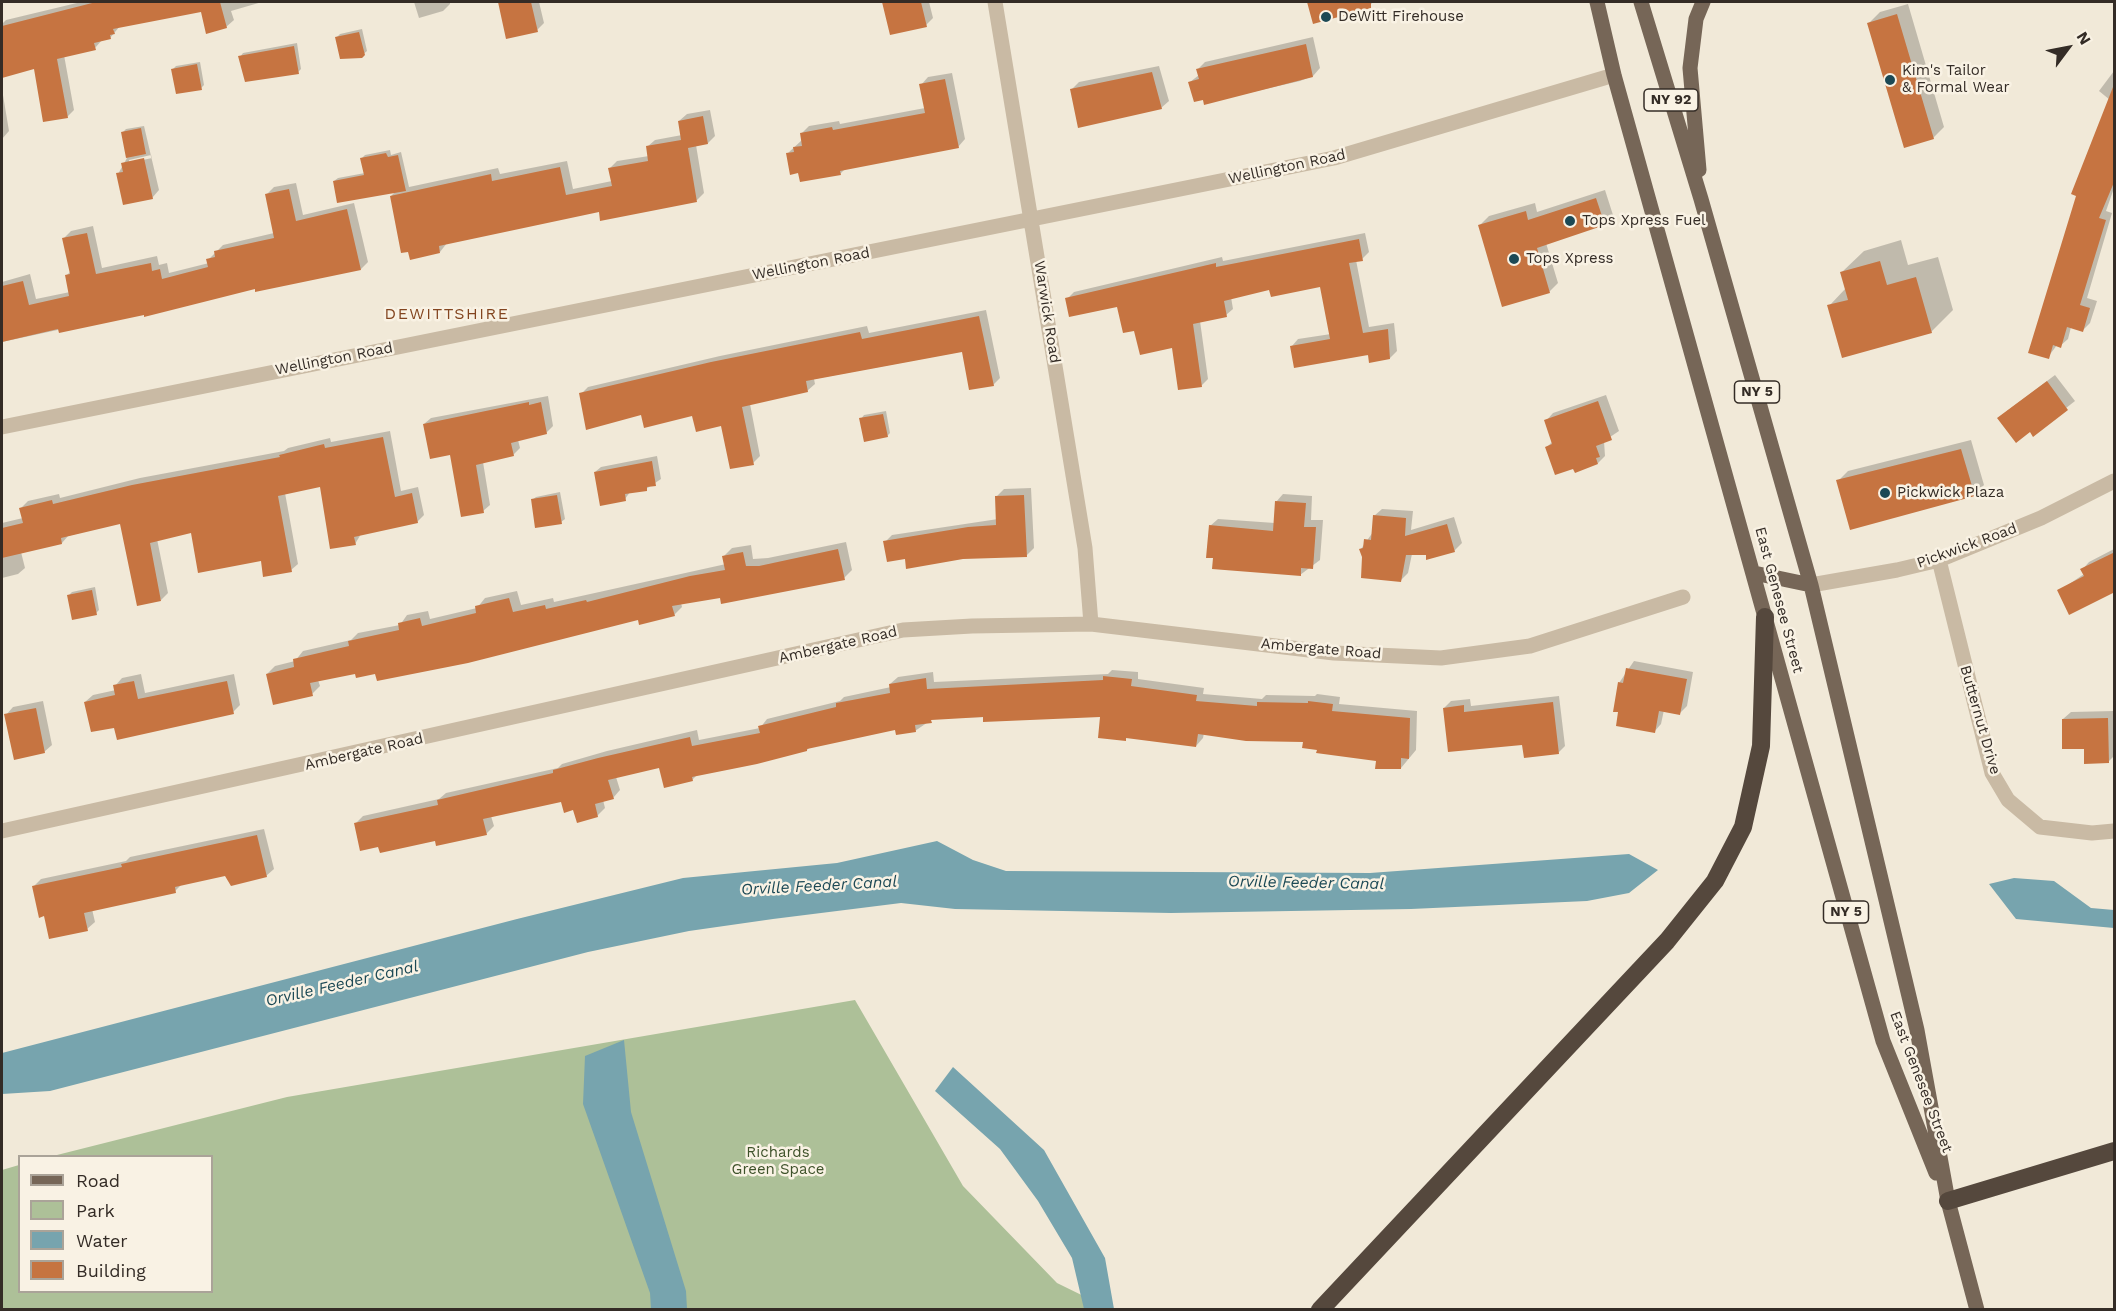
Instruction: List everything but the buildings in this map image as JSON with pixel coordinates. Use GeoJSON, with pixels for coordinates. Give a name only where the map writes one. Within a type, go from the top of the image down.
{"type":"FeatureCollection","features":[{"type":"Feature","properties":{"kind":"highway"},"geometry":{"type":"LineString","coordinates":[[1320,1310],[1667,941],[1715,881],[1743,827],[1761,746],[1764,617]]}},
{"type":"Feature","properties":{"kind":"highway"},"geometry":{"type":"LineString","coordinates":[[1948,1201],[2115,1151]]}},
{"type":"Feature","properties":{"kind":"main road","name":"East Genesee Street"},"geometry":{"type":"LineString","coordinates":[[1597,2],[1614,75],[1883,1041],[1948,1201]]}},
{"type":"Feature","properties":{"kind":"main road","name":"East Genesee Street"},"geometry":{"type":"LineString","coordinates":[[1641,2],[1701,200],[1811,585],[1917,1030],[1948,1201],[1977,1310]]}},
{"type":"Feature","properties":{"kind":"main road","name":"NY 5"},"geometry":{"type":"LineString","coordinates":[[1701,200],[1690,68],[1696,19],[1703,2]]}},
{"type":"Feature","properties":{"kind":"main road"},"geometry":{"type":"LineString","coordinates":[[1754,573],[1811,585]]}},
{"type":"Feature","properties":{"kind":"street","name":"Warwick Road"},"geometry":{"type":"LineString","coordinates":[[995,2],[1085,548],[1091,624]]}},
{"type":"Feature","properties":{"kind":"street","name":"Wellington Road"},"geometry":{"type":"LineString","coordinates":[[2,427],[1334,158],[1614,75]]}},
{"type":"Feature","properties":{"kind":"street","name":"Pickwick Road"},"geometry":{"type":"LineString","coordinates":[[1811,585],[1898,570],[1939,560],[2041,518],[2115,481]]}},
{"type":"Feature","properties":{"kind":"street","name":"Butternut Drive"},"geometry":{"type":"LineString","coordinates":[[1939,560],[1992,773],[2008,800],[2040,827],[2092,833],[2115,831]]}},
{"type":"Feature","properties":{"kind":"street","name":"Ambergate Road"},"geometry":{"type":"LineString","coordinates":[[2,831],[903,630],[1091,624],[1334,653],[1441,658],[1530,646],[1683,597]]}},
{"type":"Feature","properties":{"kind":"green space","name":"Richards Green Space"},"geometry":{"type":"Polygon","coordinates":[[[855,1000],[963,1186],[1057,1283],[1110,1309],[2,1310],[2,1170],[18,1165],[18,1293],[213,1293],[213,1155],[57,1155],[287,1097],[855,1000]]]}},
{"type":"Feature","properties":{"kind":"water","name":"Orville Feeder Canal"},"geometry":{"type":"Polygon","coordinates":[[[937,841],[973,860],[1006,871],[1370,873],[1629,854],[1658,870],[1629,893],[1587,901],[1411,909],[1171,913],[955,909],[901,903],[773,919],[689,931],[588,952],[50,1091],[2,1094],[2,1053],[683,878],[837,863],[937,841]]]}},
{"type":"Feature","properties":{"kind":"water"},"geometry":{"type":"Polygon","coordinates":[[[2014,878],[2054,881],[2091,908],[2114,910],[2114,928],[2016,919],[1989,884],[2014,878]]]}},
{"type":"Feature","properties":{"kind":"water"},"geometry":{"type":"Polygon","coordinates":[[[624,1040],[631,1112],[686,1291],[687,1309],[651,1309],[650,1293],[583,1104],[585,1056],[624,1040]]]}},
{"type":"Feature","properties":{"kind":"water"},"geometry":{"type":"Polygon","coordinates":[[[953,1067],[1044,1150],[1105,1258],[1114,1309],[1084,1309],[1072,1258],[1038,1201],[1000,1149],[935,1091],[953,1067]]]}},
{"type":"Feature","properties":{"kind":"place","name":"DeWitt Firehouse"},"geometry":{"type":"Point","coordinates":[1326,17]}},
{"type":"Feature","properties":{"kind":"place","name":"Kim's Tailor & Formal Wear"},"geometry":{"type":"Point","coordinates":[1890,80]}},
{"type":"Feature","properties":{"kind":"place","name":"Tops Xpress Fuel"},"geometry":{"type":"Point","coordinates":[1570,221]}},
{"type":"Feature","properties":{"kind":"place","name":"Tops Xpress"},"geometry":{"type":"Point","coordinates":[1514,259]}},
{"type":"Feature","properties":{"kind":"place","name":"Pickwick Plaza"},"geometry":{"type":"Point","coordinates":[1885,493]}},
{"type":"Feature","properties":{"kind":"district","name":"DEWITTSHIRE"},"geometry":{"type":"Point","coordinates":[447,314]}}]}
